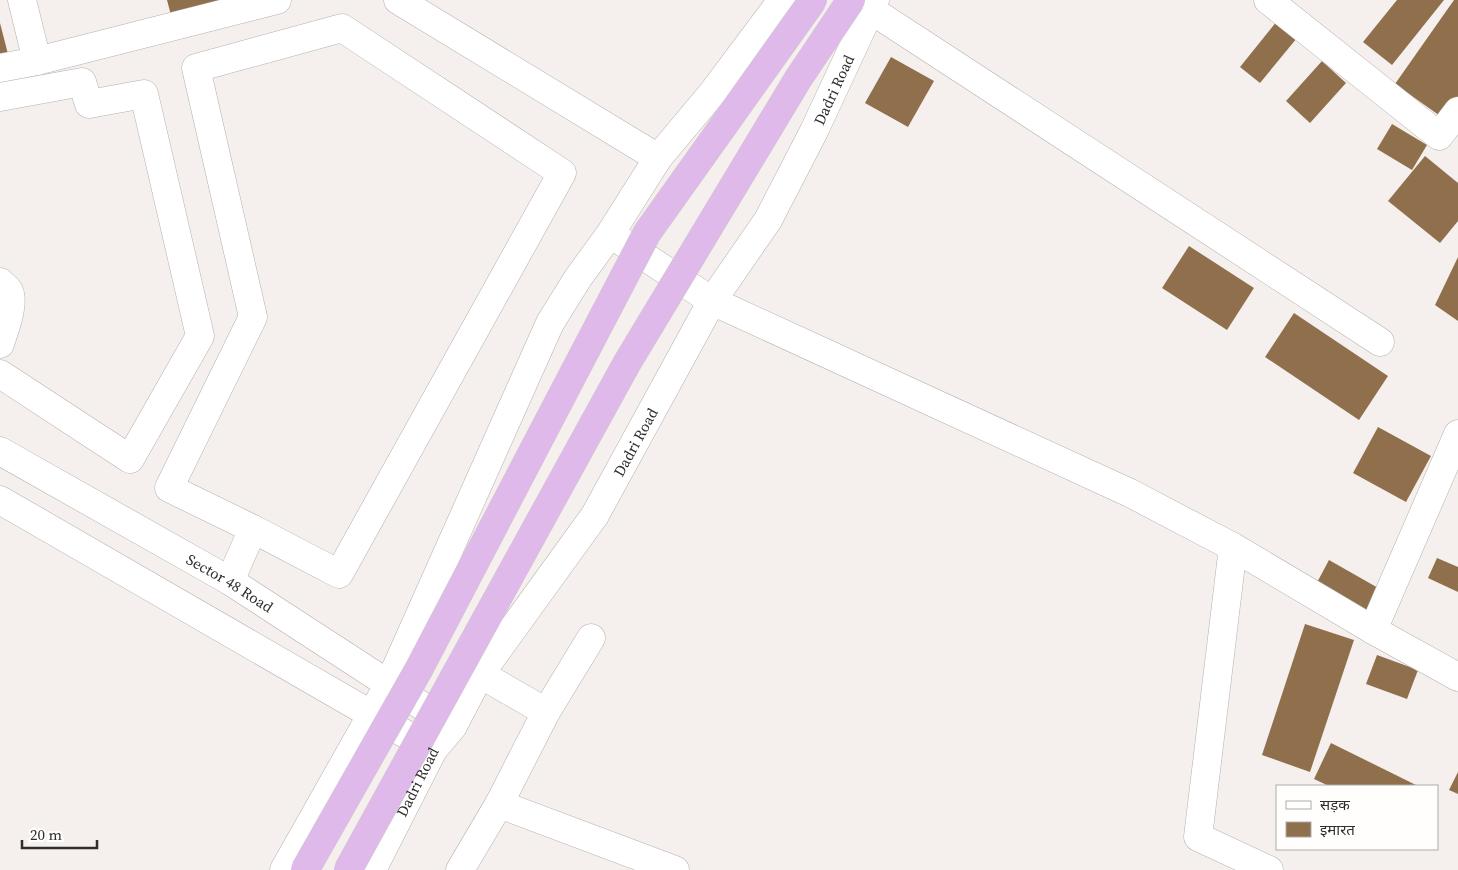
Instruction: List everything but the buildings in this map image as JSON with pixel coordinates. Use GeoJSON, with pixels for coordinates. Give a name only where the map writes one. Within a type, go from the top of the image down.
{"type":"FeatureCollection","features":[{"type":"Feature","properties":{"kind":"main road"},"geometry":{"type":"LineString","coordinates":[[305,870],[419,669],[647,233],[814,0]]}},
{"type":"Feature","properties":{"kind":"main road"},"geometry":{"type":"LineString","coordinates":[[348,870],[627,363],[798,79],[866,3]]}},
{"type":"Feature","properties":{"kind":"street"},"geometry":{"type":"LineString","coordinates":[[22,0],[37,61]]}},
{"type":"Feature","properties":{"kind":"street"},"geometry":{"type":"LineString","coordinates":[[0,68],[37,61],[277,0]]}},
{"type":"Feature","properties":{"kind":"street"},"geometry":{"type":"LineString","coordinates":[[398,0],[658,158]]}},
{"type":"Feature","properties":{"kind":"street"},"geometry":{"type":"LineString","coordinates":[[284,870],[389,684],[550,323],[658,158],[714,91],[782,0]]}},
{"type":"Feature","properties":{"kind":"street"},"geometry":{"type":"LineString","coordinates":[[1268,0],[1439,136],[1458,111]]}},
{"type":"Feature","properties":{"kind":"street"},"geometry":{"type":"LineString","coordinates":[[866,3],[1380,342]]}},
{"type":"Feature","properties":{"kind":"street","name":"Dadri Road"},"geometry":{"type":"LineString","coordinates":[[372,870],[434,750],[453,726],[480,674],[596,516],[712,301],[768,220],[814,131],[866,3]]}},
{"type":"Feature","properties":{"kind":"street"},"geometry":{"type":"LineString","coordinates":[[342,28],[562,173],[339,574],[253,529],[169,488],[253,317],[196,68],[342,28]]}},
{"type":"Feature","properties":{"kind":"street"},"geometry":{"type":"LineString","coordinates":[[0,98],[82,82],[88,104],[144,94],[200,336],[130,459],[0,374]]}},
{"type":"Feature","properties":{"kind":"street"},"geometry":{"type":"LineString","coordinates":[[610,234],[712,301],[1130,493],[1233,547],[1373,630],[1458,677]]}},
{"type":"Feature","properties":{"kind":"street"},"geometry":{"type":"LineString","coordinates":[[0,282],[8,291],[11,301],[0,344]]}},
{"type":"Feature","properties":{"kind":"street"},"geometry":{"type":"LineString","coordinates":[[1373,630],[1458,434]]}},
{"type":"Feature","properties":{"kind":"street","name":"Sector 48 Road"},"geometry":{"type":"LineString","coordinates":[[0,451],[230,581],[453,726]]}},
{"type":"Feature","properties":{"kind":"street"},"geometry":{"type":"LineString","coordinates":[[0,500],[434,750]]}},
{"type":"Feature","properties":{"kind":"street"},"geometry":{"type":"LineString","coordinates":[[230,581],[253,529]]}},
{"type":"Feature","properties":{"kind":"street"},"geometry":{"type":"LineString","coordinates":[[1233,547],[1198,837],[1268,870]]}},
{"type":"Feature","properties":{"kind":"street"},"geometry":{"type":"LineString","coordinates":[[460,870],[499,804],[546,712],[591,638]]}},
{"type":"Feature","properties":{"kind":"street"},"geometry":{"type":"LineString","coordinates":[[480,674],[546,712]]}},
{"type":"Feature","properties":{"kind":"street"},"geometry":{"type":"LineString","coordinates":[[499,804],[675,870]]}}]}
